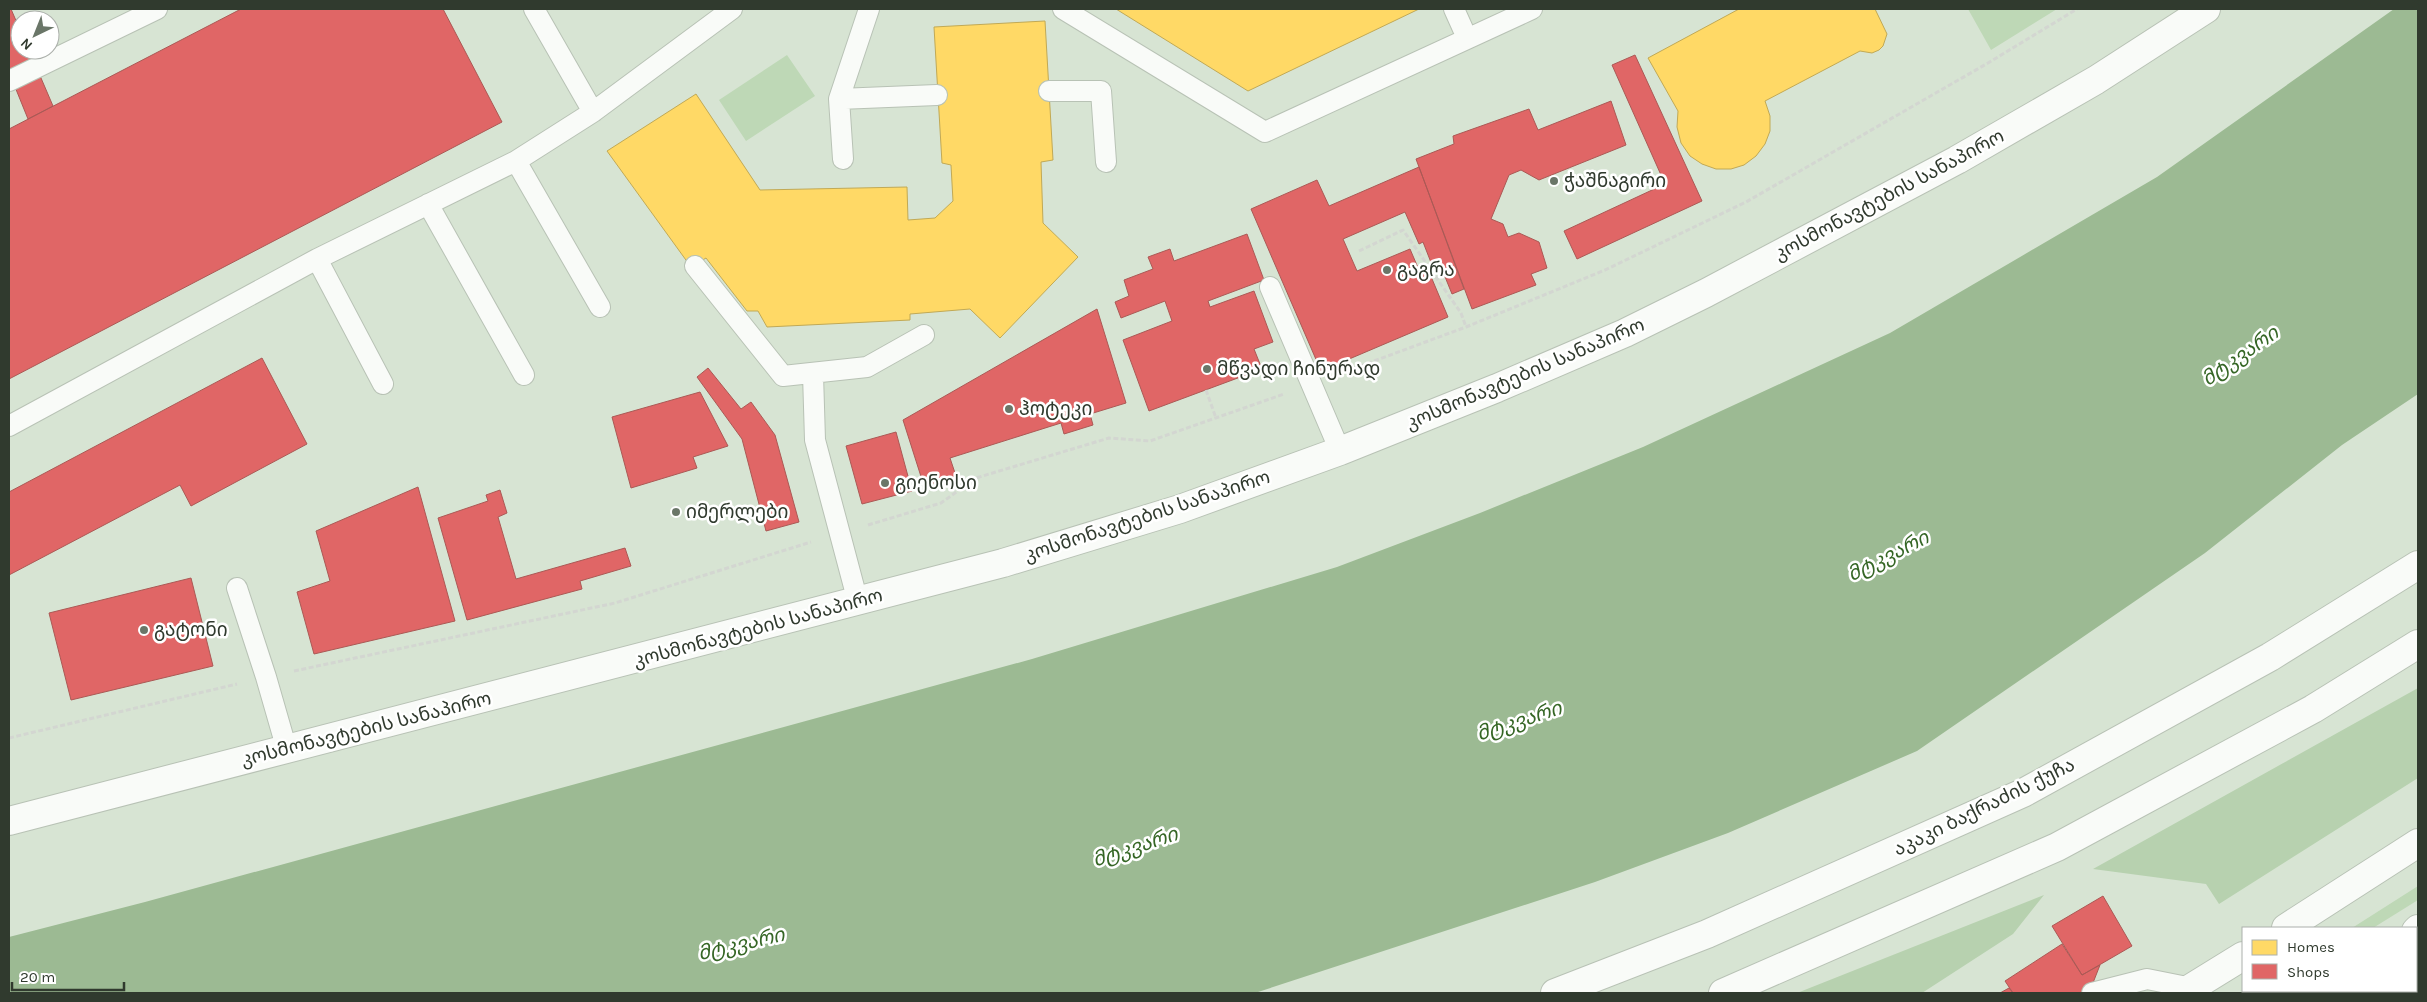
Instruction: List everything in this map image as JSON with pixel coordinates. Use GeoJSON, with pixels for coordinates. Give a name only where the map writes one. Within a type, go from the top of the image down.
{"type":"FeatureCollection","features":[{"type":"Feature","properties":{"kind":"main road","name":"კოსმონავტების სანაპირო"},"geometry":{"type":"LineString","coordinates":[[9,821],[1003,563],[1180,509],[1340,451],[1514,381],[1626,333],[1706,294],[1957,160],[2096,80],[2206,9]]}},
{"type":"Feature","properties":{"kind":"main road","name":"აკაკი ბაქრაძის ქუჩა"},"geometry":{"type":"LineString","coordinates":[[1555,993],[1707,934],[2023,793],[2270,657],[2418,564]]}},
{"type":"Feature","properties":{"kind":"main road"},"geometry":{"type":"LineString","coordinates":[[1723,993],[2057,847],[2313,709],[2418,644]]}},
{"type":"Feature","properties":{"kind":"main road"},"geometry":{"type":"LineString","coordinates":[[2288,927],[2418,843]]}},
{"type":"Feature","properties":{"kind":"main road"},"geometry":{"type":"LineString","coordinates":[[2188,991],[2242,957]]}},
{"type":"Feature","properties":{"kind":"lane"},"geometry":{"type":"LineString","coordinates":[[9,81],[157,9]]}},
{"type":"Feature","properties":{"kind":"lane"},"geometry":{"type":"LineString","coordinates":[[534,9],[593,112]]}},
{"type":"Feature","properties":{"kind":"lane"},"geometry":{"type":"LineString","coordinates":[[9,426],[317,259],[516,161],[593,112],[732,9]]}},
{"type":"Feature","properties":{"kind":"lane"},"geometry":{"type":"LineString","coordinates":[[843,159],[839,99],[869,9]]}},
{"type":"Feature","properties":{"kind":"lane"},"geometry":{"type":"LineString","coordinates":[[1063,9],[1265,132],[1532,9]]}},
{"type":"Feature","properties":{"kind":"lane"},"geometry":{"type":"LineString","coordinates":[[1454,9],[1467,38]]}},
{"type":"Feature","properties":{"kind":"lane"},"geometry":{"type":"LineString","coordinates":[[1050,91],[1101,91],[1106,162]]}},
{"type":"Feature","properties":{"kind":"lane"},"geometry":{"type":"LineString","coordinates":[[839,99],[938,95]]}},
{"type":"Feature","properties":{"kind":"lane"},"geometry":{"type":"LineString","coordinates":[[516,161],[600,306]]}},
{"type":"Feature","properties":{"kind":"lane"},"geometry":{"type":"LineString","coordinates":[[428,204],[524,375]]}},
{"type":"Feature","properties":{"kind":"lane"},"geometry":{"type":"LineString","coordinates":[[317,259],[383,384]]}},
{"type":"Feature","properties":{"kind":"lane"},"geometry":{"type":"LineString","coordinates":[[695,266],[783,376],[867,367],[924,335]]}},
{"type":"Feature","properties":{"kind":"lane"},"geometry":{"type":"LineString","coordinates":[[1270,287],[1340,451]]}},
{"type":"Feature","properties":{"kind":"lane"},"geometry":{"type":"LineString","coordinates":[[813,374],[815,440],[858,602]]}},
{"type":"Feature","properties":{"kind":"lane"},"geometry":{"type":"LineString","coordinates":[[237,588],[287,750]]}},
{"type":"Feature","properties":{"kind":"lane"},"geometry":{"type":"LineString","coordinates":[[2092,993],[2147,979],[2188,991]]}},
{"type":"Feature","properties":{"kind":"path"},"geometry":{"type":"LineString","coordinates":[[9,738],[266,677],[615,603],[941,503],[976,478],[1109,438],[1150,441],[1216,418],[1466,327],[1605,270],[1746,202],[1988,63],[2077,9]]}},
{"type":"Feature","properties":{"kind":"path"},"geometry":{"type":"LineString","coordinates":[[1359,251],[1403,230],[1461,312],[1466,327]]}},
{"type":"Feature","properties":{"kind":"path"},"geometry":{"type":"LineString","coordinates":[[1206,390],[1216,418]]}},
{"type":"Feature","properties":{"kind":"shaded area"},"geometry":{"type":"Polygon","coordinates":[[[1968,9],[2057,9],[1991,50],[1968,9]]]}},
{"type":"Feature","properties":{"kind":"shaded area"},"geometry":{"type":"Polygon","coordinates":[[[787,55],[815,96],[746,141],[719,100],[787,55]]]}},
{"type":"Feature","properties":{"kind":"shaded area"},"geometry":{"type":"Polygon","coordinates":[[[2418,688],[2418,778],[2219,904],[2206,884],[2093,869],[2418,688]]]}},
{"type":"Feature","properties":{"kind":"shaded area"},"geometry":{"type":"Polygon","coordinates":[[[2418,886],[2418,900],[2375,927],[2354,927],[2418,886]]]}},
{"type":"Feature","properties":{"kind":"shaded area"},"geometry":{"type":"Polygon","coordinates":[[[2044,895],[2013,934],[1922,993],[1797,993],[2044,895]]]}},
{"type":"Feature","properties":{"kind":"water","name":"მტკვარი"},"geometry":{"type":"Polygon","coordinates":[[[2394,9],[2418,9],[2418,394],[2342,445],[2205,553],[1917,751],[1728,833],[1595,882],[1255,993],[9,993],[9,937],[145,902],[1032,659],[1337,567],[1480,513],[1643,447],[1890,333],[2157,177],[2394,9]]]}},
{"type":"Feature","properties":{"kind":"building: Homes"},"geometry":{"type":"Polygon","coordinates":[[[1116,9],[1419,9],[1248,91],[1116,9]]]}},
{"type":"Feature","properties":{"kind":"building: Homes"},"geometry":{"type":"Polygon","coordinates":[[[1739,9],[1875,9],[1887,34],[1883,46],[1879,50],[1872,53],[1860,51],[1765,101],[1770,116],[1770,131],[1765,144],[1756,156],[1744,165],[1731,169],[1716,169],[1702,164],[1690,156],[1681,143],[1677,127],[1678,111],[1648,58],[1739,9]]]}},
{"type":"Feature","properties":{"kind":"building: Homes"},"geometry":{"type":"Polygon","coordinates":[[[1045,21],[1053,160],[1041,162],[1043,223],[1078,257],[1000,338],[970,309],[910,314],[910,320],[767,327],[758,311],[747,311],[706,258],[691,267],[607,151],[696,94],[760,190],[907,187],[908,220],[935,218],[953,201],[951,165],[942,163],[934,27],[1045,21]]]}},
{"type":"Feature","properties":{"kind":"building: Shops"},"geometry":{"type":"Polygon","coordinates":[[[9,9],[11,9],[10,60],[33,60],[53,106],[28,119],[9,72],[9,9]]]}},
{"type":"Feature","properties":{"kind":"building: Shops"},"geometry":{"type":"Polygon","coordinates":[[[241,9],[443,9],[502,122],[9,379],[9,129],[241,9]]]}},
{"type":"Feature","properties":{"kind":"building: Shops"},"geometry":{"type":"Polygon","coordinates":[[[1635,55],[1702,201],[1577,259],[1564,231],[1665,184],[1612,65],[1635,55]]]}},
{"type":"Feature","properties":{"kind":"building: Shops"},"geometry":{"type":"Polygon","coordinates":[[[1611,101],[1626,145],[1539,180],[1521,170],[1509,175],[1491,219],[1503,224],[1508,237],[1519,233],[1539,242],[1547,268],[1531,274],[1536,285],[1472,309],[1416,159],[1454,144],[1453,136],[1529,109],[1538,130],[1611,101]]]}},
{"type":"Feature","properties":{"kind":"building: Shops"},"geometry":{"type":"Polygon","coordinates":[[[1419,167],[1464,289],[1452,294],[1439,262],[1432,265],[1423,242],[1419,244],[1405,212],[1343,239],[1357,271],[1410,249],[1419,270],[1427,267],[1448,317],[1321,371],[1251,209],[1317,180],[1329,206],[1419,167]]]}},
{"type":"Feature","properties":{"kind":"building: Shops"},"geometry":{"type":"Polygon","coordinates":[[[1247,234],[1264,280],[1208,301],[1210,307],[1254,291],[1273,342],[1254,349],[1262,369],[1149,411],[1123,340],[1172,321],[1165,301],[1121,318],[1115,302],[1129,296],[1124,280],[1153,269],[1148,257],[1170,249],[1174,261],[1247,234]]]}},
{"type":"Feature","properties":{"kind":"building: Shops"},"geometry":{"type":"Polygon","coordinates":[[[1097,309],[1126,403],[1090,414],[1093,425],[1064,434],[1061,423],[950,458],[956,476],[924,486],[903,420],[1097,309]]]}},
{"type":"Feature","properties":{"kind":"building: Shops"},"geometry":{"type":"Polygon","coordinates":[[[262,358],[307,444],[191,506],[180,485],[9,575],[9,492],[262,358]]]}},
{"type":"Feature","properties":{"kind":"building: Shops"},"geometry":{"type":"Polygon","coordinates":[[[708,368],[741,409],[751,402],[775,435],[799,522],[766,531],[742,439],[697,377],[708,368]]]}},
{"type":"Feature","properties":{"kind":"building: Shops"},"geometry":{"type":"Polygon","coordinates":[[[700,392],[728,446],[693,457],[697,468],[631,488],[612,417],[700,392]]]}},
{"type":"Feature","properties":{"kind":"building: Shops"},"geometry":{"type":"Polygon","coordinates":[[[896,432],[912,491],[862,504],[846,446],[896,432]]]}},
{"type":"Feature","properties":{"kind":"building: Shops"},"geometry":{"type":"Polygon","coordinates":[[[418,487],[455,621],[314,654],[297,592],[330,581],[316,531],[418,487]]]}},
{"type":"Feature","properties":{"kind":"building: Shops"},"geometry":{"type":"Polygon","coordinates":[[[500,490],[507,513],[498,517],[516,579],[625,548],[631,566],[580,581],[582,589],[467,620],[438,518],[488,501],[486,495],[500,490]]]}},
{"type":"Feature","properties":{"kind":"building: Shops"},"geometry":{"type":"Polygon","coordinates":[[[191,578],[213,666],[71,700],[49,613],[191,578]]]}},
{"type":"Feature","properties":{"kind":"building: Shops"},"geometry":{"type":"Polygon","coordinates":[[[2103,896],[2132,946],[2082,975],[2052,926],[2103,896]]]}},
{"type":"Feature","properties":{"kind":"building: Shops"},"geometry":{"type":"Polygon","coordinates":[[[2062,944],[2082,975],[2100,965],[2089,993],[2013,993],[2005,981],[2062,944]]]}},
{"type":"Feature","properties":{"kind":"building: Shops"},"geometry":{"type":"Polygon","coordinates":[[[2009,988],[2013,993],[2000,993],[2009,988]]]}},
{"type":"Feature","properties":{"kind":"place","name":"ჭაშნაგირი"},"geometry":{"type":"Point","coordinates":[1554,181]}},
{"type":"Feature","properties":{"kind":"place","name":"გაგრა"},"geometry":{"type":"Point","coordinates":[1387,270]}},
{"type":"Feature","properties":{"kind":"place","name":"მწვადი ჩინურად"},"geometry":{"type":"Point","coordinates":[1207,369]}},
{"type":"Feature","properties":{"kind":"place","name":"ჰოტეკი"},"geometry":{"type":"Point","coordinates":[1009,409]}},
{"type":"Feature","properties":{"kind":"place","name":"გიენოსი"},"geometry":{"type":"Point","coordinates":[885,483]}},
{"type":"Feature","properties":{"kind":"place","name":"იმერლები"},"geometry":{"type":"Point","coordinates":[676,512]}},
{"type":"Feature","properties":{"kind":"place","name":"გატონი"},"geometry":{"type":"Point","coordinates":[144,630]}}]}
